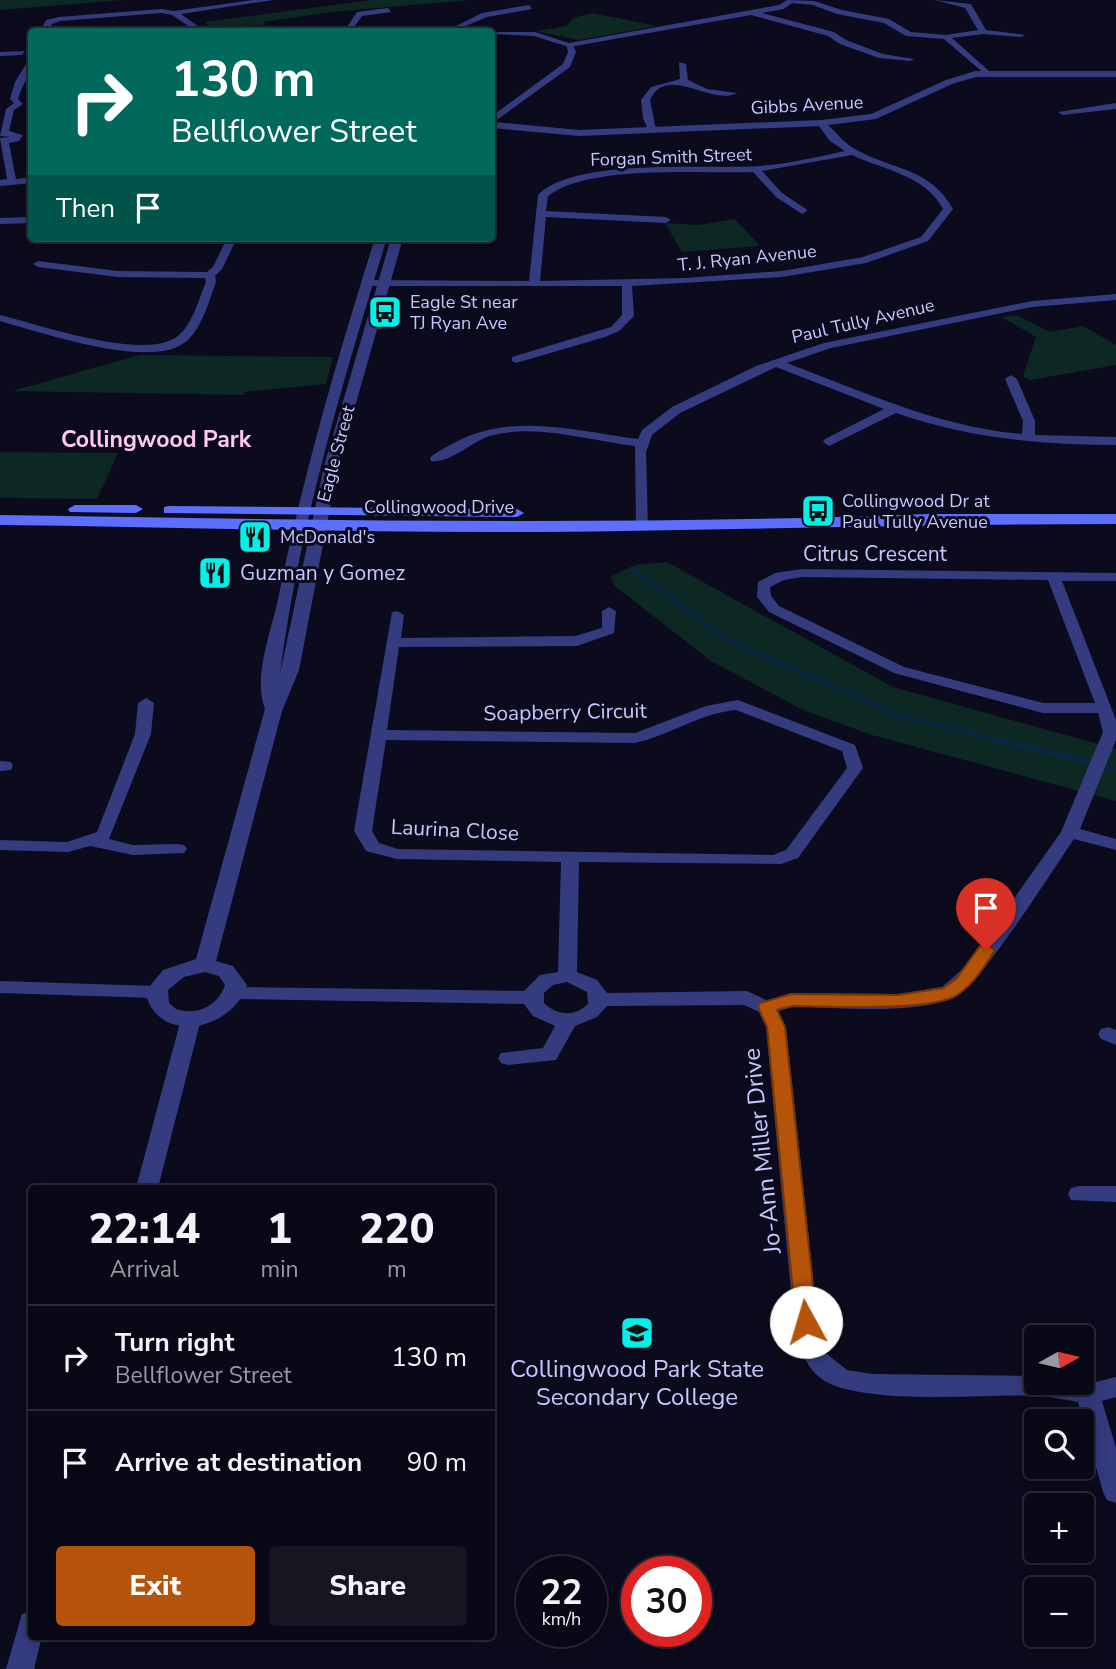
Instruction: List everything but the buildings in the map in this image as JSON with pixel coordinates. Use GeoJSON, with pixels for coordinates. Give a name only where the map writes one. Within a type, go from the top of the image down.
{"type":"FeatureCollection","features":[{"type":"Feature","properties":{"kind":"main road","name":"Collingwood Drive"},"geometry":{"type":"LineString","coordinates":[[0,509],[302,518]]}},
{"type":"Feature","properties":{"kind":"main road","name":"Collingwood Drive"},"geometry":{"type":"LineString","coordinates":[[0,520],[320,518],[822,524],[878,520],[1116,519]]}},
{"type":"Feature","properties":{"kind":"main road","name":"Collingwood Drive"},"geometry":{"type":"LineString","coordinates":[[1020,519],[1116,527]]}},
{"type":"Feature","properties":{"kind":"street"},"geometry":{"type":"LineString","coordinates":[[46,28],[49,22],[59,19],[161,11],[174,13],[269,0]]}},
{"type":"Feature","properties":{"kind":"street"},"geometry":{"type":"LineString","coordinates":[[495,32],[535,34],[569,45],[781,7],[792,0],[814,2],[840,12],[886,21],[909,34],[946,37],[983,32],[1021,36]]}},
{"type":"Feature","properties":{"kind":"street"},"geometry":{"type":"LineString","coordinates":[[939,0],[968,6],[983,32]]}},
{"type":"Feature","properties":{"kind":"street"},"geometry":{"type":"LineString","coordinates":[[464,28],[485,15],[529,7]]}},
{"type":"Feature","properties":{"kind":"street"},"geometry":{"type":"LineString","coordinates":[[351,28],[362,12],[388,10]]}},
{"type":"Feature","properties":{"kind":"street"},"geometry":{"type":"LineString","coordinates":[[750,12],[785,24],[831,34],[842,42],[882,56],[910,59]]}},
{"type":"Feature","properties":{"kind":"street"},"geometry":{"type":"LineString","coordinates":[[174,13],[192,28]]}},
{"type":"Feature","properties":{"kind":"street"},"geometry":{"type":"LineString","coordinates":[[946,37],[986,73]]}},
{"type":"Feature","properties":{"kind":"street"},"geometry":{"type":"LineString","coordinates":[[495,120],[567,65],[572,52],[569,45]]}},
{"type":"Feature","properties":{"kind":"street"},"geometry":{"type":"LineString","coordinates":[[0,54],[28,51]]}},
{"type":"Feature","properties":{"kind":"street"},"geometry":{"type":"LineString","coordinates":[[22,53],[28,57]]}},
{"type":"Feature","properties":{"kind":"street"},"geometry":{"type":"LineString","coordinates":[[495,106],[549,66],[570,56]]}},
{"type":"Feature","properties":{"kind":"street"},"geometry":{"type":"LineString","coordinates":[[682,64],[684,81]]}},
{"type":"Feature","properties":{"kind":"street"},"geometry":{"type":"LineString","coordinates":[[19,104],[13,99],[28,66]]}},
{"type":"Feature","properties":{"kind":"street","name":"Gibbs Avenue"},"geometry":{"type":"LineString","coordinates":[[495,122],[569,132],[821,123],[873,117],[958,78],[986,73],[1116,74]]}},
{"type":"Feature","properties":{"kind":"street"},"geometry":{"type":"LineString","coordinates":[[652,130],[643,106],[644,100],[659,86],[684,81],[705,91],[733,93]]}},
{"type":"Feature","properties":{"kind":"street"},"geometry":{"type":"LineString","coordinates":[[12,181],[2,137],[10,109],[19,104],[28,104]]}},
{"type":"Feature","properties":{"kind":"street"},"geometry":{"type":"LineString","coordinates":[[1062,112],[1116,106]]}},
{"type":"Feature","properties":{"kind":"street","name":"T. J. Ryan Avenue"},"geometry":{"type":"LineString","coordinates":[[377,283],[710,282],[842,264],[913,244],[944,225],[948,209],[946,201],[934,188],[912,175],[838,145],[821,123]]}},
{"type":"Feature","properties":{"kind":"street"},"geometry":{"type":"LineString","coordinates":[[2,137],[24,135]]}},
{"type":"Feature","properties":{"kind":"street","name":"Forgan Smith Street"},"geometry":{"type":"LineString","coordinates":[[534,284],[547,189],[572,178],[605,174],[756,170],[852,152]]}},
{"type":"Feature","properties":{"kind":"street"},"geometry":{"type":"LineString","coordinates":[[756,170],[779,195],[802,211]]}},
{"type":"Feature","properties":{"kind":"street"},"geometry":{"type":"LineString","coordinates":[[0,183],[28,180]]}},
{"type":"Feature","properties":{"kind":"street"},"geometry":{"type":"LineString","coordinates":[[542,214],[666,220]]}},
{"type":"Feature","properties":{"kind":"street"},"geometry":{"type":"LineString","coordinates":[[0,221],[28,220]]}},
{"type":"Feature","properties":{"kind":"street"},"geometry":{"type":"LineString","coordinates":[[38,264],[118,274],[209,275],[217,269],[230,242]]}},
{"type":"Feature","properties":{"kind":"street","name":"Eagle Street"},"geometry":{"type":"LineString","coordinates":[[205,965],[273,711],[290,670],[320,518],[377,283],[381,242]]}},
{"type":"Feature","properties":{"kind":"street","name":"Eagle Street"},"geometry":{"type":"LineString","coordinates":[[273,711],[271,673],[302,518],[337,380],[395,242]]}},
{"type":"Feature","properties":{"kind":"street"},"geometry":{"type":"LineString","coordinates":[[0,318],[124,347],[164,347],[186,336],[211,282],[209,275]]}},
{"type":"Feature","properties":{"kind":"street"},"geometry":{"type":"LineString","coordinates":[[516,359],[615,329],[628,316],[627,284]]}},
{"type":"Feature","properties":{"kind":"street","name":"Paul Tully Avenue"},"geometry":{"type":"LineString","coordinates":[[641,443],[646,433],[676,410],[775,363],[828,345],[1032,304],[1066,299],[1116,297]]}},
{"type":"Feature","properties":{"kind":"street"},"geometry":{"type":"LineString","coordinates":[[775,363],[896,408],[965,430],[1028,439],[1116,441]]}},
{"type":"Feature","properties":{"kind":"street"},"geometry":{"type":"LineString","coordinates":[[1012,379],[1029,421],[1028,439]]}},
{"type":"Feature","properties":{"kind":"street"},"geometry":{"type":"LineString","coordinates":[[829,442],[896,408]]}},
{"type":"Feature","properties":{"kind":"street"},"geometry":{"type":"LineString","coordinates":[[436,458],[479,436],[503,430],[526,429],[641,443],[643,521]]}},
{"type":"Feature","properties":{"kind":"street","name":"Citrus Crescent"},"geometry":{"type":"LineString","coordinates":[[1105,708],[1043,708],[899,670],[774,608],[764,597],[763,585],[780,576],[802,573],[1116,577]]}},
{"type":"Feature","properties":{"kind":"street"},"geometry":{"type":"LineString","coordinates":[[599,1000],[747,998],[767,1007],[791,1000],[898,1001],[948,993],[973,970],[1070,832],[1111,732],[1105,708],[1053,576]]}},
{"type":"Feature","properties":{"kind":"street"},"geometry":{"type":"LineString","coordinates":[[393,643],[577,641],[609,630],[609,611]]}},
{"type":"Feature","properties":{"kind":"street","name":"Laurina Close"},"geometry":{"type":"LineString","coordinates":[[397,615],[363,831],[372,847],[397,853],[570,856]]}},
{"type":"Feature","properties":{"kind":"street"},"geometry":{"type":"LineString","coordinates":[[0,845],[68,847],[93,841],[104,835],[143,734],[146,703]]}},
{"type":"Feature","properties":{"kind":"street","name":"Soapberry Circuit"},"geometry":{"type":"LineString","coordinates":[[378,735],[635,738],[654,735],[722,705],[738,705],[849,748],[855,768],[792,854],[775,860],[570,856]]}},
{"type":"Feature","properties":{"kind":"street"},"geometry":{"type":"LineString","coordinates":[[1070,832],[1116,845]]}},
{"type":"Feature","properties":{"kind":"street"},"geometry":{"type":"LineString","coordinates":[[93,841],[133,850],[178,849]]}},
{"type":"Feature","properties":{"kind":"street"},"geometry":{"type":"LineString","coordinates":[[567,976],[570,856]]}},
{"type":"Feature","properties":{"kind":"street"},"geometry":{"type":"LineString","coordinates":[[205,965],[226,971],[236,985],[236,993],[224,1008],[215,1014],[191,1019],[167,1014],[156,1000],[156,992],[168,976],[192,966],[205,965]]}},
{"type":"Feature","properties":{"kind":"street"},"geometry":{"type":"LineString","coordinates":[[567,976],[586,981],[598,993],[599,1000],[586,1016],[568,1021],[547,1017],[539,1012],[532,998],[539,984],[567,976]]}},
{"type":"Feature","properties":{"kind":"street"},"geometry":{"type":"LineString","coordinates":[[0,987],[156,992]]}},
{"type":"Feature","properties":{"kind":"street"},"geometry":{"type":"LineString","coordinates":[[236,993],[532,998]]}},
{"type":"Feature","properties":{"kind":"street","name":"Jo-Ann Miller Drive"},"geometry":{"type":"LineString","coordinates":[[767,1007],[776,1027],[806,1322],[811,1349],[824,1370],[846,1382],[1024,1386]]}},
{"type":"Feature","properties":{"kind":"street"},"geometry":{"type":"LineString","coordinates":[[148,1185],[191,1019]]}},
{"type":"Feature","properties":{"kind":"street"},"geometry":{"type":"LineString","coordinates":[[508,1058],[549,1055],[568,1021]]}},
{"type":"Feature","properties":{"kind":"street"},"geometry":{"type":"LineString","coordinates":[[1079,1194],[1116,1194]]}},
{"type":"Feature","properties":{"kind":"street","name":"Jo-Ann Miller Drive"},"geometry":{"type":"LineString","coordinates":[[1094,1392],[1116,1387]]}},
{"type":"Feature","properties":{"kind":"street"},"geometry":{"type":"LineString","coordinates":[[1088,1395],[1116,1492]]}},
{"type":"Feature","properties":{"kind":"street"},"geometry":{"type":"LineString","coordinates":[[20,1669],[28,1638]]}},
{"type":"Feature","properties":{"kind":"green space"},"geometry":{"type":"Polygon","coordinates":[[[0,0],[123,0],[0,10],[0,0]]]}},
{"type":"Feature","properties":{"kind":"green space"},"geometry":{"type":"Polygon","coordinates":[[[371,0],[471,0],[331,12],[264,22],[266,25],[210,26],[204,22],[371,0]]]}},
{"type":"Feature","properties":{"kind":"green space"},"geometry":{"type":"Polygon","coordinates":[[[592,13],[657,26],[578,40],[536,31],[567,26],[573,18],[592,13]]]}},
{"type":"Feature","properties":{"kind":"green space"},"geometry":{"type":"Polygon","coordinates":[[[735,219],[760,246],[682,252],[665,223],[698,225],[735,219]]]}},
{"type":"Feature","properties":{"kind":"green space"},"geometry":{"type":"Polygon","coordinates":[[[1017,315],[1050,332],[1083,326],[1116,345],[1116,365],[1030,380],[1023,376],[1036,337],[1002,317],[1017,315]]]}},
{"type":"Feature","properties":{"kind":"green space"},"geometry":{"type":"Polygon","coordinates":[[[139,355],[333,357],[326,384],[244,392],[245,395],[12,391],[139,355]]]}},
{"type":"Feature","properties":{"kind":"green space"},"geometry":{"type":"Polygon","coordinates":[[[0,452],[118,453],[97,499],[0,498],[0,452]]]}},
{"type":"Feature","properties":{"kind":"green space"},"geometry":{"type":"Polygon","coordinates":[[[667,562],[893,687],[1116,749],[1116,801],[872,735],[805,711],[711,661],[615,586],[610,577],[635,565],[667,562]]]}},
{"type":"Feature","properties":{"kind":"waterway"},"geometry":{"type":"LineString","coordinates":[[632,569],[726,639],[897,715],[975,734]]}},
{"type":"Feature","properties":{"kind":"waterway"},"geometry":{"type":"LineString","coordinates":[[968,733],[1116,769]]}},
{"type":"Feature","properties":{"kind":"place","name":"Eagle St near TJ Ryan Ave"},"geometry":{"type":"Point","coordinates":[385,312]}},
{"type":"Feature","properties":{"kind":"place","name":"Collingwood Dr at Paul Tully Avenue"},"geometry":{"type":"Point","coordinates":[818,511]}},
{"type":"Feature","properties":{"kind":"place","name":"McDonald's"},"geometry":{"type":"Point","coordinates":[255,537]}},
{"type":"Feature","properties":{"kind":"place","name":"Guzman y Gomez"},"geometry":{"type":"Point","coordinates":[215,573]}},
{"type":"Feature","properties":{"kind":"place","name":"Collingwood Park State Secondary College"},"geometry":{"type":"Point","coordinates":[637,1333]}},
{"type":"Feature","properties":{"kind":"district","name":"Collingwood Park"},"geometry":{"type":"Point","coordinates":[156,439]}},
{"type":"Feature","properties":{"kind":"route"},"geometry":{"type":"LineString","coordinates":[[806,1322],[776,1027],[767,1007],[791,1000],[898,1001],[948,993],[962,983],[986,950]]}}]}
